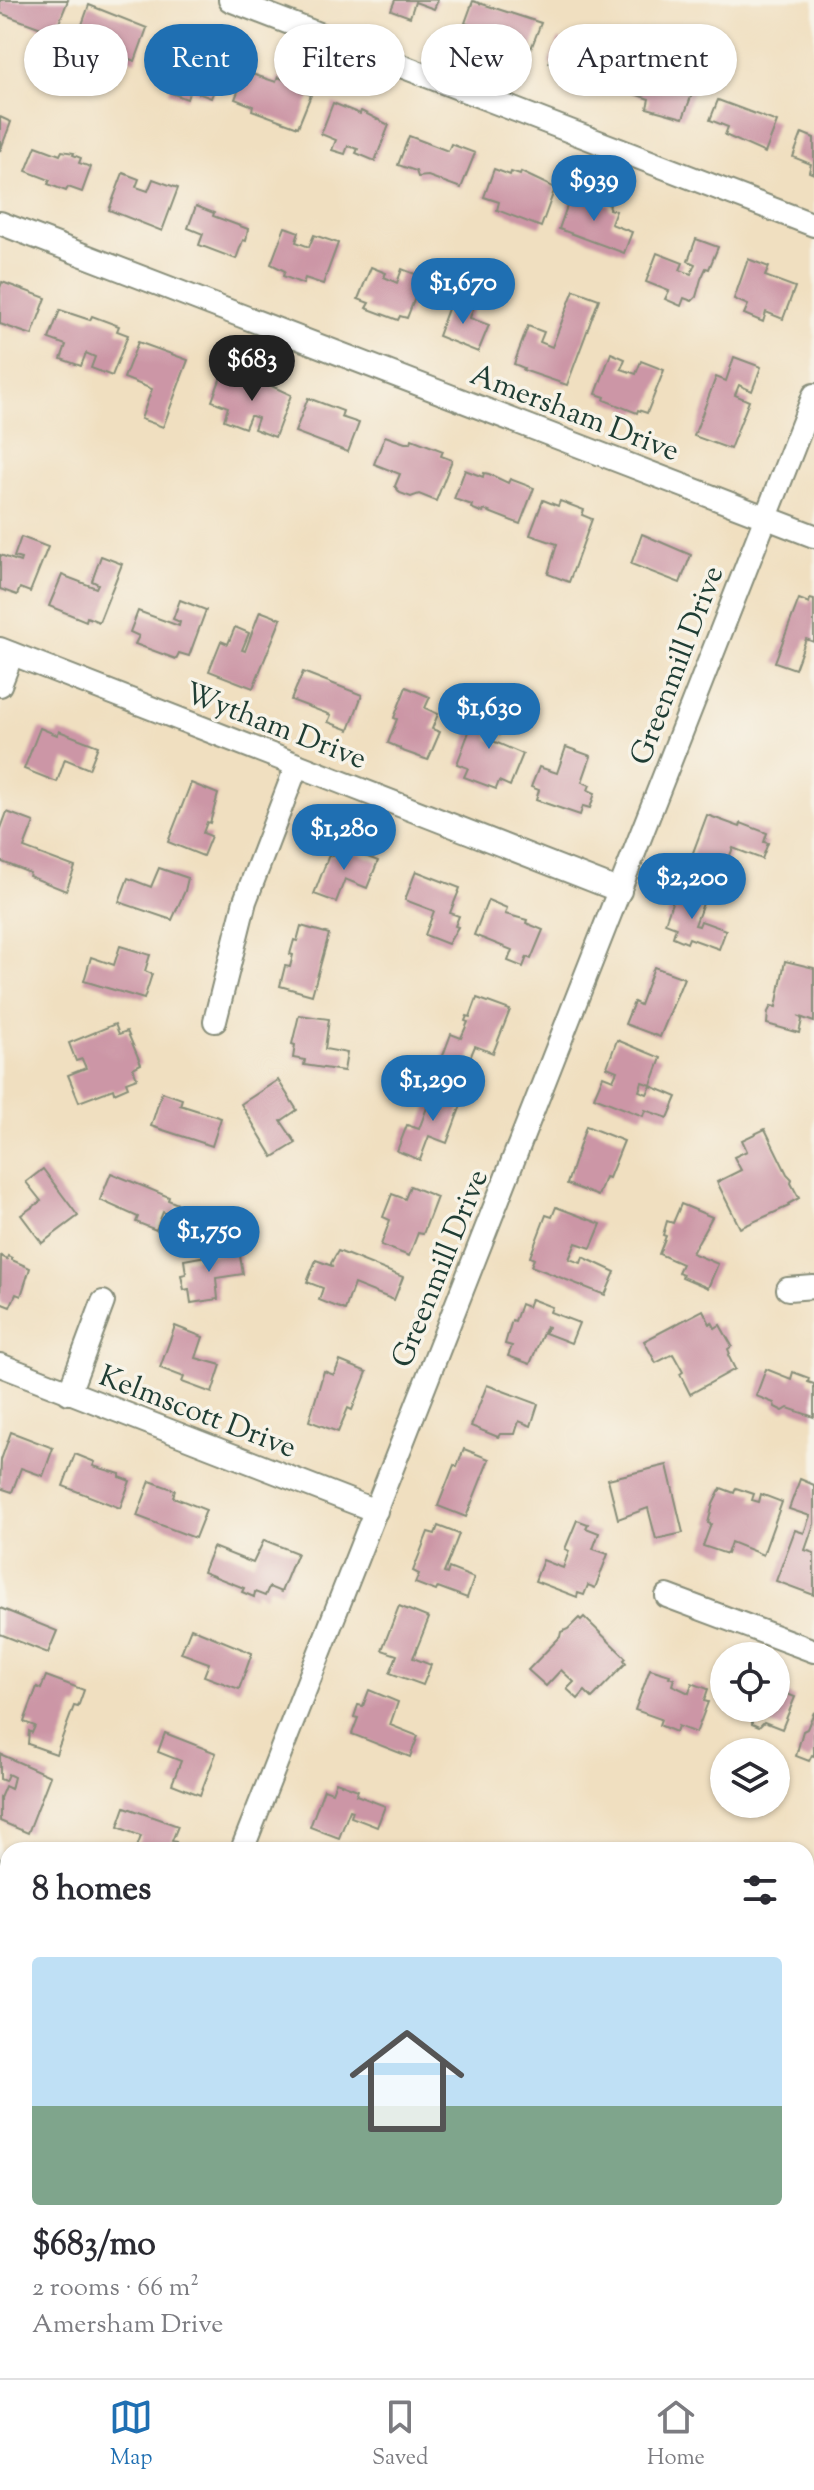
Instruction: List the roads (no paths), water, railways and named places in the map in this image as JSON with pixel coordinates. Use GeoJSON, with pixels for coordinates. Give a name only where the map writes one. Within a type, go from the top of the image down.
{"type":"FeatureCollection","features":[{"type":"Feature","properties":{"kind":"street"},"geometry":{"type":"LineString","coordinates":[[230,0],[814,225]]}},
{"type":"Feature","properties":{"kind":"street","name":"Amersham Drive"},"geometry":{"type":"LineString","coordinates":[[0,223],[814,536]]}},
{"type":"Feature","properties":{"kind":"street","name":"Greenmill Drive"},"geometry":{"type":"LineString","coordinates":[[245,1842],[814,395]]}},
{"type":"Feature","properties":{"kind":"street"},"geometry":{"type":"LineString","coordinates":[[0,685],[6,651]]}},
{"type":"Feature","properties":{"kind":"street","name":"Wytham Drive"},"geometry":{"type":"LineString","coordinates":[[6,651],[620,891]]}},
{"type":"Feature","properties":{"kind":"street"},"geometry":{"type":"LineString","coordinates":[[215,1021],[245,901],[297,765]]}},
{"type":"Feature","properties":{"kind":"street"},"geometry":{"type":"LineString","coordinates":[[788,1289],[814,1287]]}},
{"type":"Feature","properties":{"kind":"street"},"geometry":{"type":"LineString","coordinates":[[69,1393],[103,1302]]}},
{"type":"Feature","properties":{"kind":"street","name":"Kelmscott Drive"},"geometry":{"type":"LineString","coordinates":[[0,1365],[376,1511]]}},
{"type":"Feature","properties":{"kind":"street"},"geometry":{"type":"LineString","coordinates":[[667,1596],[814,1651]]}}]}
